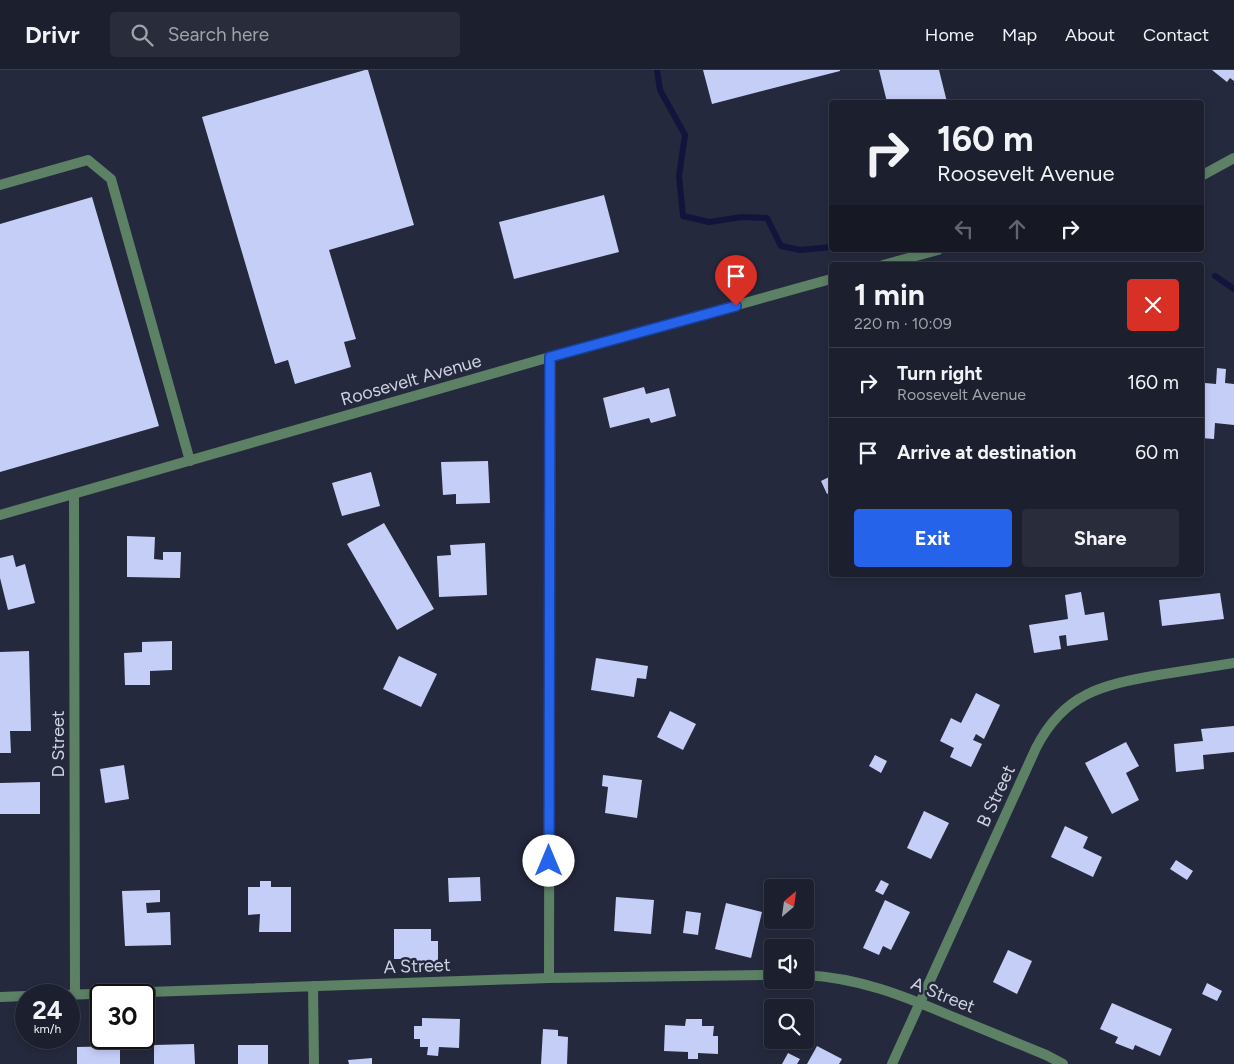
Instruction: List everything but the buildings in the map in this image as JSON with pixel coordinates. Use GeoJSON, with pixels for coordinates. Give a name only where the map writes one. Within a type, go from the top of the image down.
{"type":"FeatureCollection","features":[{"type":"Feature","properties":{"kind":"street"},"geometry":{"type":"LineString","coordinates":[[1204,174],[1234,158]]}},
{"type":"Feature","properties":{"kind":"street"},"geometry":{"type":"LineString","coordinates":[[0,185],[88,160],[111,179],[190,461]]}},
{"type":"Feature","properties":{"kind":"street"},"geometry":{"type":"LineString","coordinates":[[894,262],[931,252]]}},
{"type":"Feature","properties":{"kind":"street","name":"Roosevelt Avenue"},"geometry":{"type":"LineString","coordinates":[[0,515],[550,357],[829,280]]}},
{"type":"Feature","properties":{"kind":"street"},"geometry":{"type":"LineString","coordinates":[[549,978],[550,357]]}},
{"type":"Feature","properties":{"kind":"street","name":"D Street"},"geometry":{"type":"LineString","coordinates":[[74,494],[75,984]]}},
{"type":"Feature","properties":{"kind":"street","name":"B Street"},"geometry":{"type":"LineString","coordinates":[[892,1064],[1036,748],[1061,711],[1084,696],[1111,684],[1234,663]]}},
{"type":"Feature","properties":{"kind":"street","name":"A Street"},"geometry":{"type":"LineString","coordinates":[[80,995],[549,978],[764,975]]}},
{"type":"Feature","properties":{"kind":"street","name":"A Street"},"geometry":{"type":"LineString","coordinates":[[814,976],[826,976],[862,983],[892,992],[1046,1055],[1063,1064]]}},
{"type":"Feature","properties":{"kind":"street"},"geometry":{"type":"LineString","coordinates":[[313,986],[314,1064]]}},
{"type":"Feature","properties":{"kind":"street"},"geometry":{"type":"LineString","coordinates":[[0,997],[15,996]]}},
{"type":"Feature","properties":{"kind":"waterway"},"geometry":{"type":"LineString","coordinates":[[657,70],[660,90],[685,135],[679,176],[683,216],[709,222],[742,217],[767,218],[781,246],[800,250],[829,247]]}},
{"type":"Feature","properties":{"kind":"waterway"},"geometry":{"type":"LineString","coordinates":[[1215,276],[1234,289]]}},
{"type":"Feature","properties":{"kind":"route"},"geometry":{"type":"LineString","coordinates":[[549,861],[550,357],[736,306]]}}]}
